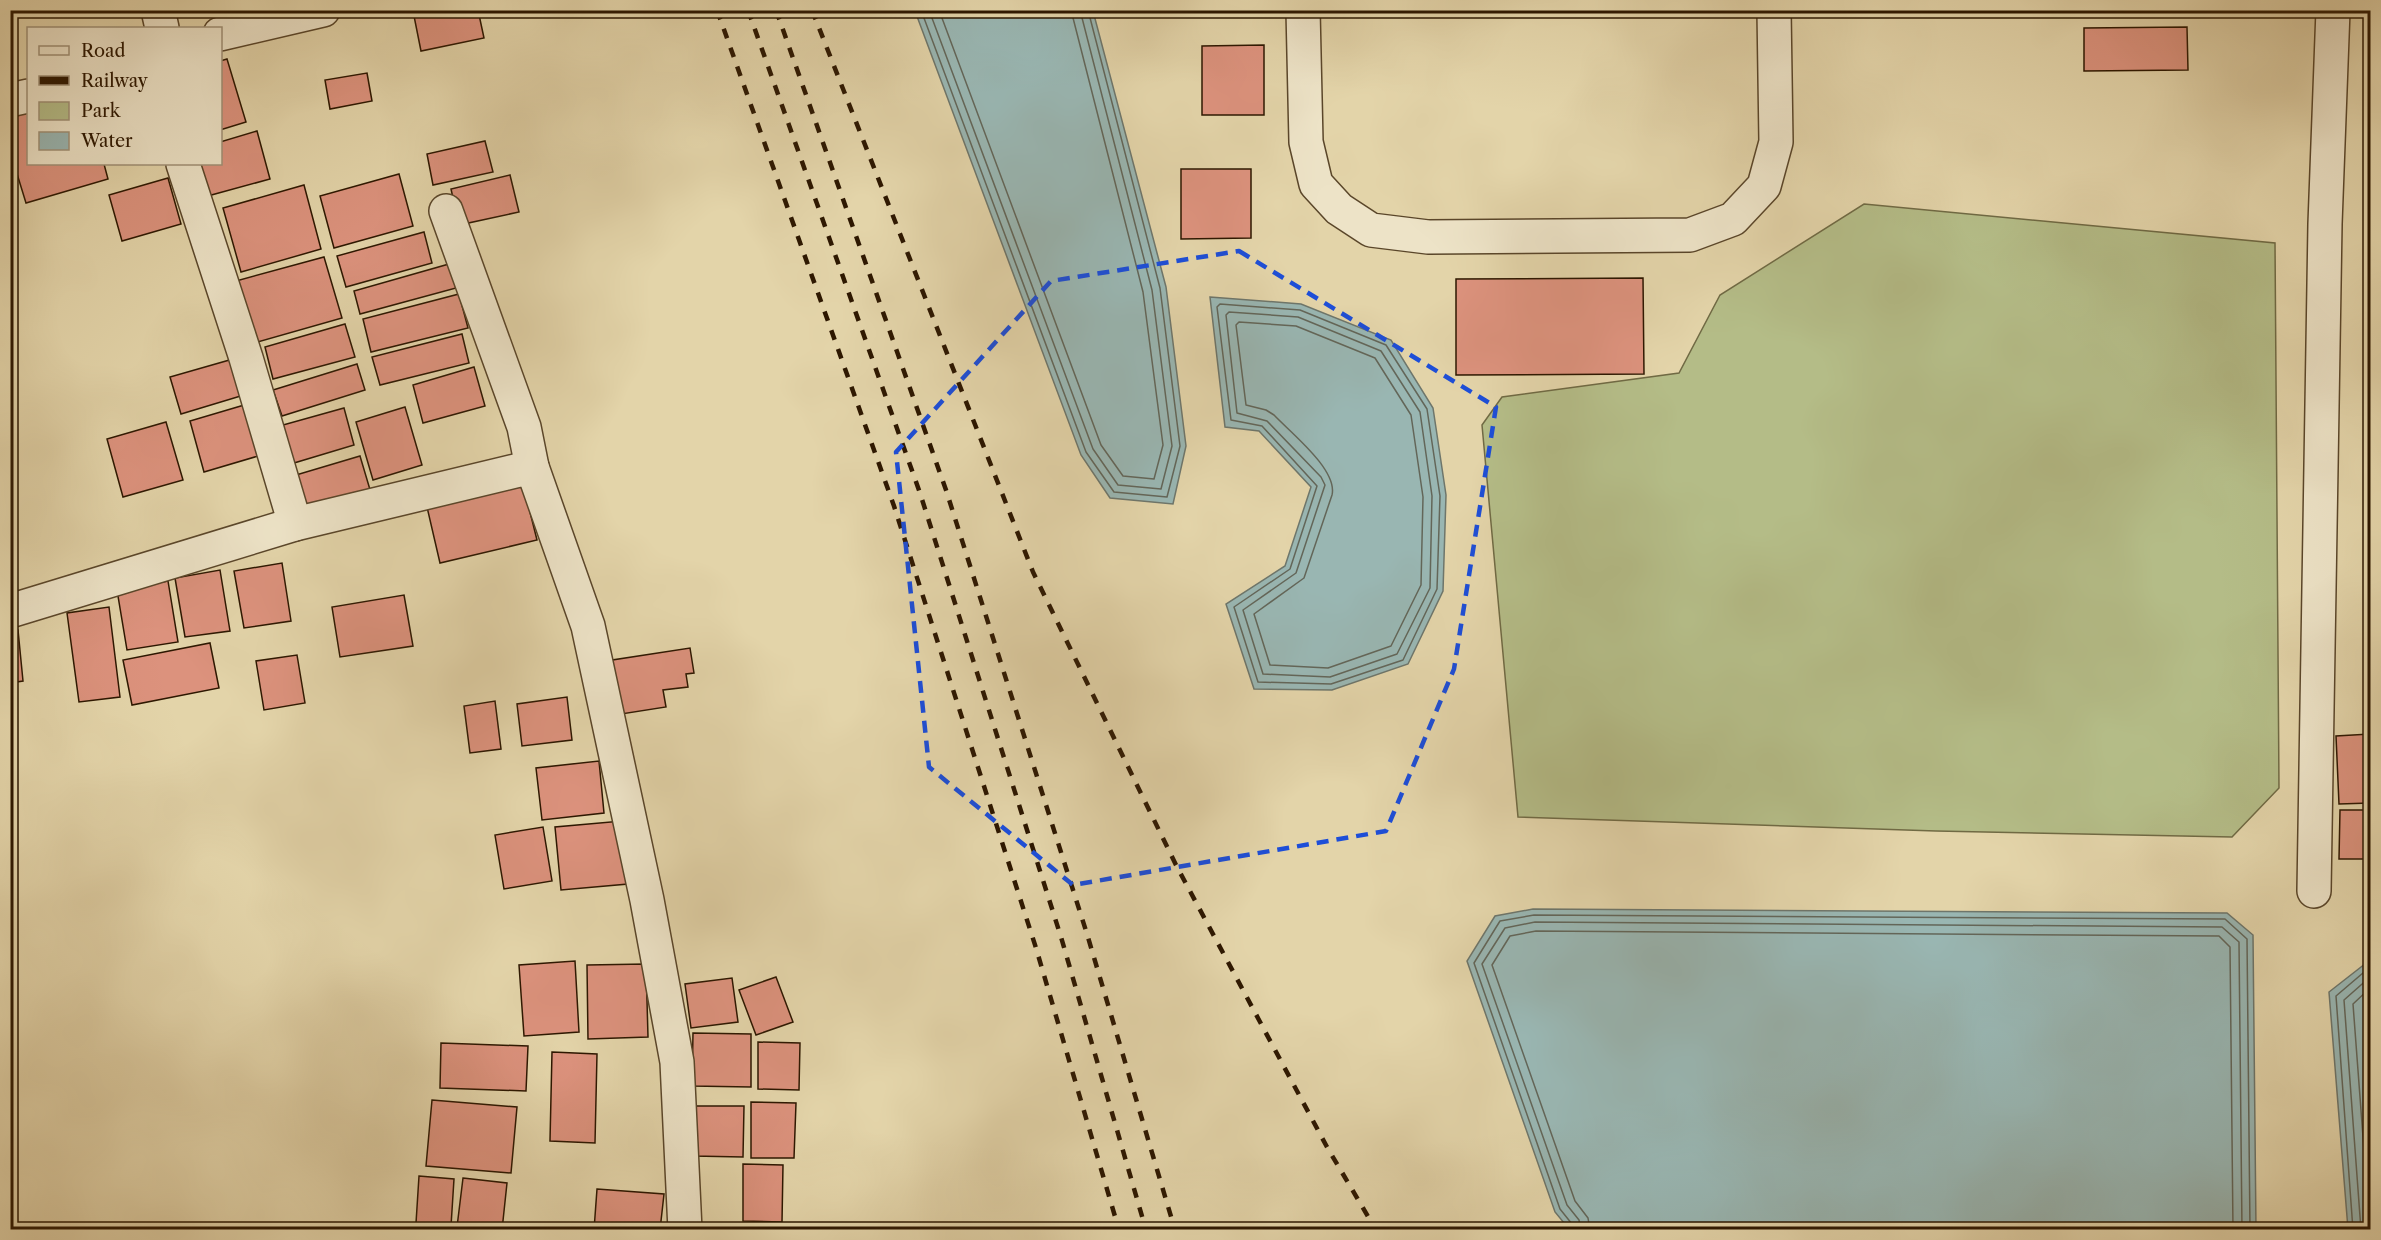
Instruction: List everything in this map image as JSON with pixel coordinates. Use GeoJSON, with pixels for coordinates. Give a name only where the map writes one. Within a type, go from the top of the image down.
{"type":"FeatureCollection","features":[{"type":"Feature","properties":{"kind":"street"},"geometry":{"type":"LineString","coordinates":[[158,10],[162,27]]}},
{"type":"Feature","properties":{"kind":"street"},"geometry":{"type":"LineString","coordinates":[[222,34],[322,10]]}},
{"type":"Feature","properties":{"kind":"street"},"geometry":{"type":"LineString","coordinates":[[1303,10],[1306,142],[1316,184],[1339,209],[1371,230],[1428,237],[1690,235],[1733,219],[1764,186],[1776,142],[1774,10]]}},
{"type":"Feature","properties":{"kind":"street"},"geometry":{"type":"LineString","coordinates":[[2314,891],[2325,224],[2333,10]]}},
{"type":"Feature","properties":{"kind":"street"},"geometry":{"type":"LineString","coordinates":[[10,100],[27,96]]}},
{"type":"Feature","properties":{"kind":"street"},"geometry":{"type":"LineString","coordinates":[[183,165],[246,358],[295,524]]}},
{"type":"Feature","properties":{"kind":"street"},"geometry":{"type":"LineString","coordinates":[[446,211],[524,427],[532,467],[588,626],[647,900],[677,1062],[685,1230]]}},
{"type":"Feature","properties":{"kind":"street"},"geometry":{"type":"LineString","coordinates":[[10,611],[295,524],[532,467]]}},
{"type":"Feature","properties":{"kind":"highlighted area"},"geometry":{"type":"Polygon","coordinates":[[[1239,251],[1496,407],[1454,669],[1386,831],[1073,885],[929,767],[896,452],[1051,281],[1239,251]]]}},
{"type":"Feature","properties":{"kind":"green space"},"geometry":{"type":"Polygon","coordinates":[[[1864,204],[2275,243],[2279,788],[2232,837],[1936,831],[1518,817],[1482,425],[1502,397],[1679,373],[1720,295],[1864,204]]]}},
{"type":"Feature","properties":{"kind":"water"},"geometry":{"type":"Polygon","coordinates":[[[915,11],[1093,11],[1166,287],[1186,446],[1173,504],[1110,498],[1081,455],[915,11]]]}},
{"type":"Feature","properties":{"kind":"water"},"geometry":{"type":"Polygon","coordinates":[[[1210,297],[1301,304],[1391,340],[1433,408],[1446,495],[1443,591],[1408,664],[1332,690],[1254,689],[1226,604],[1285,566],[1311,487],[1259,431],[1225,427],[1210,297]]]}},
{"type":"Feature","properties":{"kind":"water"},"geometry":{"type":"Polygon","coordinates":[[[1533,909],[2227,913],[2253,935],[2256,1229],[1569,1229],[1555,1212],[1467,961],[1495,916],[1533,909]]]}},
{"type":"Feature","properties":{"kind":"water"},"geometry":{"type":"Polygon","coordinates":[[[2370,960],[2370,1229],[2348,1229],[2329,992],[2370,960]]]}},
{"type":"Feature","properties":{"kind":"building"},"geometry":{"type":"Polygon","coordinates":[[[478,10],[484,38],[421,51],[413,11],[478,10]]]}},
{"type":"Feature","properties":{"kind":"building"},"geometry":{"type":"Polygon","coordinates":[[[1182,10],[1262,10],[1262,13],[1182,13],[1182,10]]]}},
{"type":"Feature","properties":{"kind":"building"},"geometry":{"type":"Polygon","coordinates":[[[1976,10],[2068,10],[2068,16],[1976,17],[1976,10]]]}},
{"type":"Feature","properties":{"kind":"building"},"geometry":{"type":"Polygon","coordinates":[[[2211,10],[2307,10],[2307,17],[2211,17],[2211,10]]]}},
{"type":"Feature","properties":{"kind":"building"},"geometry":{"type":"Polygon","coordinates":[[[2187,27],[2188,70],[2084,71],[2084,28],[2187,27]]]}},
{"type":"Feature","properties":{"kind":"building"},"geometry":{"type":"Polygon","coordinates":[[[1264,45],[1264,115],[1202,115],[1202,46],[1264,45]]]}},
{"type":"Feature","properties":{"kind":"building"},"geometry":{"type":"Polygon","coordinates":[[[227,59],[246,122],[222,129],[222,60],[227,59]]]}},
{"type":"Feature","properties":{"kind":"building"},"geometry":{"type":"Polygon","coordinates":[[[367,73],[372,101],[330,109],[325,80],[367,73]]]}},
{"type":"Feature","properties":{"kind":"building"},"geometry":{"type":"Polygon","coordinates":[[[27,112],[27,165],[104,165],[108,179],[26,203],[10,151],[10,118],[27,112]]]}},
{"type":"Feature","properties":{"kind":"building"},"geometry":{"type":"Polygon","coordinates":[[[257,131],[270,179],[204,197],[195,165],[222,165],[222,141],[257,131]]]}},
{"type":"Feature","properties":{"kind":"building"},"geometry":{"type":"Polygon","coordinates":[[[485,141],[493,172],[433,185],[427,154],[485,141]]]}},
{"type":"Feature","properties":{"kind":"building"},"geometry":{"type":"Polygon","coordinates":[[[1181,169],[1251,169],[1251,238],[1181,239],[1181,169]]]}},
{"type":"Feature","properties":{"kind":"building"},"geometry":{"type":"Polygon","coordinates":[[[399,174],[413,226],[334,248],[320,196],[399,174]]]}},
{"type":"Feature","properties":{"kind":"building"},"geometry":{"type":"Polygon","coordinates":[[[510,175],[519,212],[459,225],[451,189],[510,175]]]}},
{"type":"Feature","properties":{"kind":"building"},"geometry":{"type":"Polygon","coordinates":[[[168,178],[181,224],[122,241],[109,195],[168,178]]]}},
{"type":"Feature","properties":{"kind":"building"},"geometry":{"type":"Polygon","coordinates":[[[304,185],[321,249],[241,272],[223,208],[304,185]]]}},
{"type":"Feature","properties":{"kind":"building"},"geometry":{"type":"Polygon","coordinates":[[[424,232],[432,263],[346,287],[337,256],[424,232]]]}},
{"type":"Feature","properties":{"kind":"building"},"geometry":{"type":"Polygon","coordinates":[[[324,257],[342,318],[254,343],[236,281],[324,257]]]}},
{"type":"Feature","properties":{"kind":"building"},"geometry":{"type":"Polygon","coordinates":[[[449,264],[456,288],[360,314],[354,291],[449,264]]]}},
{"type":"Feature","properties":{"kind":"building"},"geometry":{"type":"Polygon","coordinates":[[[1643,278],[1644,374],[1456,375],[1456,279],[1643,278]]]}},
{"type":"Feature","properties":{"kind":"building"},"geometry":{"type":"Polygon","coordinates":[[[459,294],[468,328],[371,352],[363,319],[459,294]]]}},
{"type":"Feature","properties":{"kind":"building"},"geometry":{"type":"Polygon","coordinates":[[[345,324],[355,357],[273,379],[265,347],[345,324]]]}},
{"type":"Feature","properties":{"kind":"building"},"geometry":{"type":"Polygon","coordinates":[[[462,334],[469,363],[380,385],[372,357],[462,334]]]}},
{"type":"Feature","properties":{"kind":"building"},"geometry":{"type":"Polygon","coordinates":[[[233,359],[244,395],[181,414],[170,377],[233,359]]]}},
{"type":"Feature","properties":{"kind":"building"},"geometry":{"type":"Polygon","coordinates":[[[357,364],[365,390],[282,416],[273,390],[357,364]]]}},
{"type":"Feature","properties":{"kind":"building"},"geometry":{"type":"Polygon","coordinates":[[[474,367],[485,406],[423,423],[413,385],[474,367]]]}},
{"type":"Feature","properties":{"kind":"building"},"geometry":{"type":"Polygon","coordinates":[[[251,403],[265,454],[204,472],[190,421],[251,403]]]}},
{"type":"Feature","properties":{"kind":"building"},"geometry":{"type":"Polygon","coordinates":[[[405,407],[422,465],[373,480],[356,422],[405,407]]]}},
{"type":"Feature","properties":{"kind":"building"},"geometry":{"type":"Polygon","coordinates":[[[344,408],[354,445],[294,463],[283,425],[344,408]]]}},
{"type":"Feature","properties":{"kind":"building"},"geometry":{"type":"Polygon","coordinates":[[[166,422],[183,480],[123,497],[107,439],[166,422]]]}},
{"type":"Feature","properties":{"kind":"building"},"geometry":{"type":"Polygon","coordinates":[[[360,456],[371,493],[307,513],[296,475],[360,456]]]}},
{"type":"Feature","properties":{"kind":"building"},"geometry":{"type":"Polygon","coordinates":[[[523,484],[537,540],[440,563],[427,507],[523,484]]]}},
{"type":"Feature","properties":{"kind":"building"},"geometry":{"type":"Polygon","coordinates":[[[282,563],[291,621],[244,628],[234,571],[282,563]]]}},
{"type":"Feature","properties":{"kind":"building"},"geometry":{"type":"Polygon","coordinates":[[[220,570],[230,631],[185,637],[175,578],[220,570]]]}},
{"type":"Feature","properties":{"kind":"building"},"geometry":{"type":"Polygon","coordinates":[[[168,581],[178,642],[127,650],[117,590],[168,581]]]}},
{"type":"Feature","properties":{"kind":"building"},"geometry":{"type":"Polygon","coordinates":[[[404,595],[413,646],[340,657],[332,607],[404,595]]]}},
{"type":"Feature","properties":{"kind":"building"},"geometry":{"type":"Polygon","coordinates":[[[109,607],[120,697],[79,702],[67,613],[109,607]]]}},
{"type":"Feature","properties":{"kind":"building"},"geometry":{"type":"Polygon","coordinates":[[[18,630],[23,681],[10,683],[10,631],[18,630]]]}},
{"type":"Feature","properties":{"kind":"building"},"geometry":{"type":"Polygon","coordinates":[[[210,643],[219,688],[132,705],[123,660],[210,643]]]}},
{"type":"Feature","properties":{"kind":"building"},"geometry":{"type":"Polygon","coordinates":[[[690,648],[694,673],[686,674],[688,687],[663,690],[666,707],[615,715],[606,661],[690,648]]]}},
{"type":"Feature","properties":{"kind":"building"},"geometry":{"type":"Polygon","coordinates":[[[297,655],[305,703],[264,710],[256,661],[297,655]]]}},
{"type":"Feature","properties":{"kind":"building"},"geometry":{"type":"Polygon","coordinates":[[[567,697],[572,740],[522,746],[517,704],[567,697]]]}},
{"type":"Feature","properties":{"kind":"building"},"geometry":{"type":"Polygon","coordinates":[[[495,701],[501,749],[470,753],[464,706],[495,701]]]}},
{"type":"Feature","properties":{"kind":"building"},"geometry":{"type":"Polygon","coordinates":[[[2370,734],[2370,803],[2339,804],[2336,736],[2370,734]]]}},
{"type":"Feature","properties":{"kind":"building"},"geometry":{"type":"Polygon","coordinates":[[[599,761],[604,813],[542,820],[536,768],[599,761]]]}},
{"type":"Feature","properties":{"kind":"building"},"geometry":{"type":"Polygon","coordinates":[[[2340,810],[2370,810],[2370,859],[2339,859],[2340,810]]]}},
{"type":"Feature","properties":{"kind":"building"},"geometry":{"type":"Polygon","coordinates":[[[622,821],[628,884],[561,890],[555,827],[622,821]]]}},
{"type":"Feature","properties":{"kind":"building"},"geometry":{"type":"Polygon","coordinates":[[[543,827],[552,881],[504,889],[495,835],[543,827]]]}},
{"type":"Feature","properties":{"kind":"building"},"geometry":{"type":"Polygon","coordinates":[[[575,961],[579,1032],[524,1036],[519,965],[575,961]]]}},
{"type":"Feature","properties":{"kind":"building"},"geometry":{"type":"Polygon","coordinates":[[[646,964],[648,1037],[588,1039],[587,965],[646,964]]]}},
{"type":"Feature","properties":{"kind":"building"},"geometry":{"type":"Polygon","coordinates":[[[776,977],[793,1022],[756,1035],[739,990],[776,977]]]}},
{"type":"Feature","properties":{"kind":"building"},"geometry":{"type":"Polygon","coordinates":[[[732,978],[738,1022],[691,1028],[685,984],[732,978]]]}},
{"type":"Feature","properties":{"kind":"building"},"geometry":{"type":"Polygon","coordinates":[[[693,1033],[751,1034],[751,1087],[692,1086],[693,1033]]]}},
{"type":"Feature","properties":{"kind":"building"},"geometry":{"type":"Polygon","coordinates":[[[758,1042],[800,1043],[799,1090],[758,1089],[758,1042]]]}},
{"type":"Feature","properties":{"kind":"building"},"geometry":{"type":"Polygon","coordinates":[[[441,1043],[528,1046],[526,1091],[440,1088],[441,1043]]]}},
{"type":"Feature","properties":{"kind":"building"},"geometry":{"type":"Polygon","coordinates":[[[552,1052],[597,1054],[595,1143],[550,1141],[552,1052]]]}},
{"type":"Feature","properties":{"kind":"building"},"geometry":{"type":"Polygon","coordinates":[[[432,1100],[517,1107],[511,1173],[426,1166],[432,1100]]]}},
{"type":"Feature","properties":{"kind":"building"},"geometry":{"type":"Polygon","coordinates":[[[751,1102],[796,1103],[794,1158],[751,1158],[751,1102]]]}},
{"type":"Feature","properties":{"kind":"building"},"geometry":{"type":"Polygon","coordinates":[[[694,1106],[744,1106],[743,1157],[693,1156],[694,1106]]]}},
{"type":"Feature","properties":{"kind":"building"},"geometry":{"type":"Polygon","coordinates":[[[743,1164],[783,1165],[782,1222],[743,1221],[743,1164]]]}},
{"type":"Feature","properties":{"kind":"building"},"geometry":{"type":"Polygon","coordinates":[[[419,1176],[454,1179],[451,1226],[416,1223],[419,1176]]]}},
{"type":"Feature","properties":{"kind":"building"},"geometry":{"type":"Polygon","coordinates":[[[463,1178],[507,1183],[502,1230],[457,1227],[463,1178]]]}},
{"type":"Feature","properties":{"kind":"building"},"geometry":{"type":"Polygon","coordinates":[[[597,1189],[664,1194],[660,1230],[594,1230],[597,1189]]]}},
{"type":"Feature","properties":{"kind":"railway"},"geometry":{"type":"LineString","coordinates":[[717,10],[894,506],[1036,948],[1119,1230]]}},
{"type":"Feature","properties":{"kind":"railway"},"geometry":{"type":"LineString","coordinates":[[748,10],[920,493],[1061,937],[1146,1230]]}},
{"type":"Feature","properties":{"kind":"railway"},"geometry":{"type":"LineString","coordinates":[[776,10],[946,490],[1087,934],[1175,1230]]}},
{"type":"Feature","properties":{"kind":"railway"},"geometry":{"type":"LineString","coordinates":[[812,10],[1033,572],[1176,865],[1327,1147],[1376,1230]]}}]}
